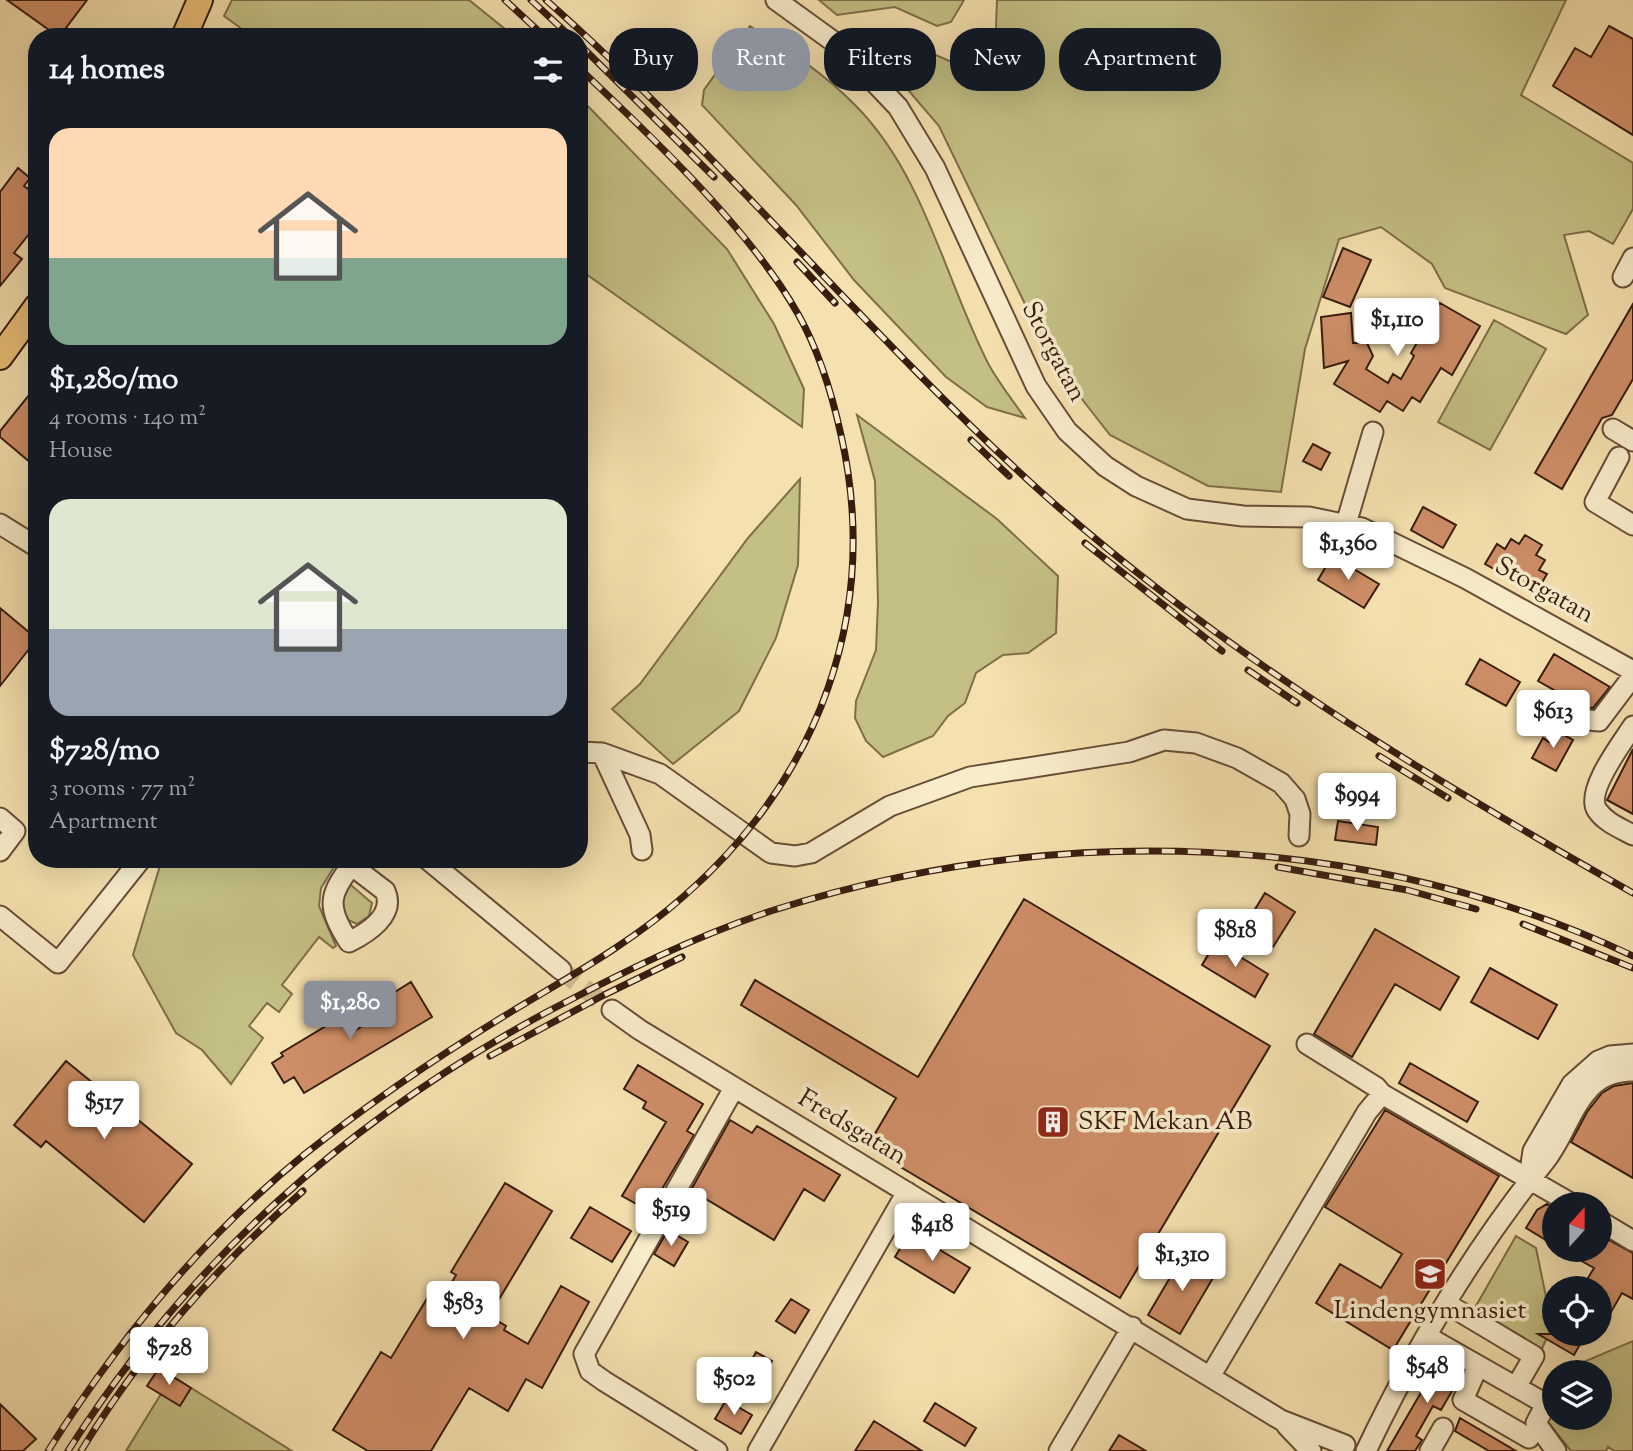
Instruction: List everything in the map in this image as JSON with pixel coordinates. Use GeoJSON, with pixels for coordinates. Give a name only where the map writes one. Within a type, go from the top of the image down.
{"type":"FeatureCollection","features":[{"type":"Feature","properties":{"kind":"main road"},"geometry":{"type":"LineString","coordinates":[[188,28],[200,0]]}},
{"type":"Feature","properties":{"kind":"main road"},"geometry":{"type":"LineString","coordinates":[[3,349],[28,317]]}},
{"type":"Feature","properties":{"kind":"street","name":"Storgatan"},"geometry":{"type":"LineString","coordinates":[[776,0],[864,68],[917,134],[1036,386],[1068,432],[1084,448],[1136,486],[1187,509],[1232,515],[1309,517],[1346,524],[1384,537],[1424,556],[1633,673]]}},
{"type":"Feature","properties":{"kind":"street"},"geometry":{"type":"LineString","coordinates":[[1623,277],[1633,258]]}},
{"type":"Feature","properties":{"kind":"street"},"geometry":{"type":"LineString","coordinates":[[1613,429],[1633,441]]}},
{"type":"Feature","properties":{"kind":"street"},"geometry":{"type":"LineString","coordinates":[[1346,524],[1373,432]]}},
{"type":"Feature","properties":{"kind":"street"},"geometry":{"type":"LineString","coordinates":[[1619,457],[1595,502],[1633,525]]}},
{"type":"Feature","properties":{"kind":"street"},"geometry":{"type":"LineString","coordinates":[[0,517],[20,536]]}},
{"type":"Feature","properties":{"kind":"street"},"geometry":{"type":"LineString","coordinates":[[0,524],[28,541]]}},
{"type":"Feature","properties":{"kind":"street"},"geometry":{"type":"LineString","coordinates":[[1558,717],[1599,721],[1633,673]]}},
{"type":"Feature","properties":{"kind":"street"},"geometry":{"type":"LineString","coordinates":[[1633,726],[1596,788],[1593,800],[1596,809],[1608,822],[1633,835]]}},
{"type":"Feature","properties":{"kind":"street"},"geometry":{"type":"LineString","coordinates":[[588,752],[602,753],[660,774],[771,853],[795,856],[811,853],[890,806],[970,777],[1129,752],[1164,740],[1196,743],[1237,758],[1281,783],[1295,799],[1300,814],[1298,836]]}},
{"type":"Feature","properties":{"kind":"street"},"geometry":{"type":"LineString","coordinates":[[602,753],[640,835],[642,850]]}},
{"type":"Feature","properties":{"kind":"street"},"geometry":{"type":"LineString","coordinates":[[0,818],[15,831],[0,851]]}},
{"type":"Feature","properties":{"kind":"street"},"geometry":{"type":"LineString","coordinates":[[0,916],[58,963],[134,868]]}},
{"type":"Feature","properties":{"kind":"street"},"geometry":{"type":"LineString","coordinates":[[438,868],[561,970]]}},
{"type":"Feature","properties":{"kind":"street","name":"Fredsgatan"},"geometry":{"type":"LineString","coordinates":[[612,1010],[734,1088],[1132,1327],[1281,1420],[1353,1448]]}},
{"type":"Feature","properties":{"kind":"street"},"geometry":{"type":"LineString","coordinates":[[1307,1044],[1376,1087],[1382,1094],[1552,1192]]}},
{"type":"Feature","properties":{"kind":"street"},"geometry":{"type":"LineString","coordinates":[[1529,1178],[1533,1152],[1572,1084],[1598,1060],[1633,1054]]}},
{"type":"Feature","properties":{"kind":"street"},"geometry":{"type":"LineString","coordinates":[[1353,1448],[1390,1401],[1447,1304],[1529,1178],[1546,1159],[1590,1087],[1617,1072],[1633,1071]]}},
{"type":"Feature","properties":{"kind":"street"},"geometry":{"type":"LineString","coordinates":[[717,1451],[604,1381],[590,1371],[584,1360],[590,1339],[734,1088]]}},
{"type":"Feature","properties":{"kind":"street"},"geometry":{"type":"LineString","coordinates":[[1211,1375],[1367,1112],[1382,1094]]}},
{"type":"Feature","properties":{"kind":"street"},"geometry":{"type":"LineString","coordinates":[[758,1451],[907,1192]]}},
{"type":"Feature","properties":{"kind":"street"},"geometry":{"type":"LineString","coordinates":[[1612,1228],[1633,1241]]}},
{"type":"Feature","properties":{"kind":"street"},"geometry":{"type":"LineString","coordinates":[[1447,1304],[1534,1356],[1516,1387]]}},
{"type":"Feature","properties":{"kind":"street"},"geometry":{"type":"LineString","coordinates":[[1059,1451],[1132,1327]]}},
{"type":"Feature","properties":{"kind":"street"},"geometry":{"type":"LineString","coordinates":[[1428,1336],[1546,1404],[1536,1423],[1556,1451]]}},
{"type":"Feature","properties":{"kind":"street"},"geometry":{"type":"LineString","coordinates":[[1478,1366],[1463,1400],[1529,1438]]}},
{"type":"Feature","properties":{"kind":"street","name":"Fredsgatan"},"geometry":{"type":"LineString","coordinates":[[1281,1420],[1311,1451]]}},
{"type":"Feature","properties":{"kind":"street"},"geometry":{"type":"LineString","coordinates":[[1430,1451],[1443,1428]]}},
{"type":"Feature","properties":{"kind":"shaded area"},"geometry":{"type":"Polygon","coordinates":[[[232,0],[469,0],[504,28],[241,28],[224,16],[232,0]]]}},
{"type":"Feature","properties":{"kind":"shaded area"},"geometry":{"type":"Polygon","coordinates":[[[819,0],[964,0],[951,22],[937,26],[895,7],[837,15],[819,0]]]}},
{"type":"Feature","properties":{"kind":"shaded area"},"geometry":{"type":"Polygon","coordinates":[[[997,0],[1566,0],[1521,95],[1633,163],[1633,209],[1613,244],[1589,231],[1564,235],[1588,315],[1566,334],[1445,288],[1432,264],[1381,227],[1339,239],[1305,349],[1281,492],[1208,486],[1110,435],[1053,362],[939,126],[909,91],[936,91],[936,55],[950,61],[950,91],[1045,91],[1045,28],[996,28],[997,0]]]}},
{"type":"Feature","properties":{"kind":"shaded area"},"geometry":{"type":"Polygon","coordinates":[[[810,67],[824,78],[824,91],[840,91],[856,106],[880,134],[900,164],[917,196],[989,365],[1025,418],[987,407],[946,377],[854,280],[796,205],[702,105],[704,90],[712,79],[712,91],[810,91],[810,67]]]}},
{"type":"Feature","properties":{"kind":"shaded area"},"geometry":{"type":"Polygon","coordinates":[[[588,106],[727,249],[774,324],[804,389],[802,427],[588,275],[588,106]]]}},
{"type":"Feature","properties":{"kind":"shaded area"},"geometry":{"type":"Polygon","coordinates":[[[1494,320],[1546,349],[1490,450],[1438,422],[1494,320]]]}},
{"type":"Feature","properties":{"kind":"shaded area"},"geometry":{"type":"Polygon","coordinates":[[[857,415],[997,519],[1058,576],[1056,633],[1028,653],[1003,655],[976,673],[965,703],[948,716],[933,736],[883,757],[866,741],[855,718],[856,701],[876,650],[878,602],[875,481],[857,415]]]}},
{"type":"Feature","properties":{"kind":"shaded area"},"geometry":{"type":"Polygon","coordinates":[[[800,479],[798,565],[776,638],[739,711],[673,764],[612,709],[640,684],[748,538],[800,479]]]}},
{"type":"Feature","properties":{"kind":"shaded area"},"geometry":{"type":"Polygon","coordinates":[[[159,868],[333,868],[321,888],[319,906],[336,946],[333,948],[319,937],[282,985],[292,994],[279,1012],[267,1003],[249,1026],[263,1038],[231,1084],[202,1050],[176,1033],[133,955],[159,868]]]}},
{"type":"Feature","properties":{"kind":"shaded area"},"geometry":{"type":"Polygon","coordinates":[[[345,880],[372,903],[369,916],[357,924],[342,917],[345,880]]]}},
{"type":"Feature","properties":{"kind":"shaded area"},"geometry":{"type":"Polygon","coordinates":[[[1516,1236],[1536,1248],[1542,1277],[1543,1346],[1541,1351],[1473,1311],[1516,1236]]]}},
{"type":"Feature","properties":{"kind":"shaded area"},"geometry":{"type":"Polygon","coordinates":[[[1633,1341],[1633,1451],[1615,1451],[1608,1447],[1606,1451],[1571,1451],[1554,1430],[1612,1430],[1612,1360],[1588,1360],[1633,1341]]]}},
{"type":"Feature","properties":{"kind":"shaded area"},"geometry":{"type":"Polygon","coordinates":[[[172,1376],[292,1451],[126,1451],[172,1376]]]}},
{"type":"Feature","properties":{"kind":"building"},"geometry":{"type":"Polygon","coordinates":[[[7,0],[87,0],[66,28],[46,28],[7,0]]]}},
{"type":"Feature","properties":{"kind":"building"},"geometry":{"type":"Polygon","coordinates":[[[1609,26],[1633,39],[1633,135],[1553,86],[1575,48],[1591,57],[1609,26]]]}},
{"type":"Feature","properties":{"kind":"building"},"geometry":{"type":"Polygon","coordinates":[[[18,168],[28,176],[24,186],[28,189],[28,235],[14,253],[22,259],[0,286],[0,192],[18,168]]]}},
{"type":"Feature","properties":{"kind":"building"},"geometry":{"type":"Polygon","coordinates":[[[1343,248],[1371,260],[1350,307],[1323,297],[1343,248]]]}},
{"type":"Feature","properties":{"kind":"building"},"geometry":{"type":"Polygon","coordinates":[[[1440,303],[1480,326],[1452,375],[1441,368],[1420,402],[1412,397],[1403,411],[1387,401],[1380,412],[1334,384],[1348,361],[1324,368],[1321,317],[1351,313],[1353,343],[1367,343],[1373,356],[1366,369],[1388,383],[1393,374],[1401,379],[1414,356],[1411,353],[1440,303]]]}},
{"type":"Feature","properties":{"kind":"building"},"geometry":{"type":"Polygon","coordinates":[[[1633,304],[1633,379],[1612,415],[1602,418],[1562,489],[1535,473],[1633,304]]]}},
{"type":"Feature","properties":{"kind":"building"},"geometry":{"type":"Polygon","coordinates":[[[28,396],[28,460],[0,437],[0,431],[28,396]]]}},
{"type":"Feature","properties":{"kind":"building"},"geometry":{"type":"Polygon","coordinates":[[[1313,444],[1330,453],[1321,470],[1303,461],[1313,444]]]}},
{"type":"Feature","properties":{"kind":"building"},"geometry":{"type":"Polygon","coordinates":[[[1423,507],[1456,525],[1443,548],[1411,530],[1423,507]]]}},
{"type":"Feature","properties":{"kind":"building"},"geometry":{"type":"Polygon","coordinates":[[[1525,535],[1542,545],[1536,555],[1545,560],[1539,570],[1547,574],[1536,593],[1485,564],[1497,544],[1505,549],[1511,539],[1519,544],[1525,535]]]}},
{"type":"Feature","properties":{"kind":"building"},"geometry":{"type":"Polygon","coordinates":[[[1332,556],[1379,584],[1364,608],[1318,580],[1332,556]]]}},
{"type":"Feature","properties":{"kind":"building"},"geometry":{"type":"Polygon","coordinates":[[[0,608],[28,631],[28,650],[0,686],[0,608]]]}},
{"type":"Feature","properties":{"kind":"building"},"geometry":{"type":"Polygon","coordinates":[[[1554,654],[1610,687],[1593,708],[1584,707],[1538,681],[1554,654]]]}},
{"type":"Feature","properties":{"kind":"building"},"geometry":{"type":"Polygon","coordinates":[[[1480,659],[1520,682],[1506,706],[1466,684],[1480,659]]]}},
{"type":"Feature","properties":{"kind":"building"},"geometry":{"type":"Polygon","coordinates":[[[1555,730],[1573,740],[1556,771],[1532,758],[1543,738],[1549,742],[1555,730]]]}},
{"type":"Feature","properties":{"kind":"building"},"geometry":{"type":"Polygon","coordinates":[[[1633,749],[1633,814],[1607,800],[1633,749]]]}},
{"type":"Feature","properties":{"kind":"building"},"geometry":{"type":"Polygon","coordinates":[[[1338,821],[1378,827],[1376,845],[1335,840],[1338,821]]]}},
{"type":"Feature","properties":{"kind":"building"},"geometry":{"type":"Polygon","coordinates":[[[1265,893],[1295,912],[1273,947],[1243,929],[1265,893]]]}},
{"type":"Feature","properties":{"kind":"building","name":"SKF Mekan AB"},"geometry":{"type":"Polygon","coordinates":[[[1024,899],[1270,1046],[1120,1298],[867,1147],[896,1098],[741,1005],[755,980],[918,1077],[1024,899]]]}},
{"type":"Feature","properties":{"kind":"building"},"geometry":{"type":"Polygon","coordinates":[[[1375,929],[1459,977],[1440,1010],[1395,984],[1352,1057],[1314,1034],[1375,929]]]}},
{"type":"Feature","properties":{"kind":"building"},"geometry":{"type":"Polygon","coordinates":[[[1216,942],[1268,974],[1255,997],[1202,965],[1216,942]]]}},
{"type":"Feature","properties":{"kind":"building"},"geometry":{"type":"Polygon","coordinates":[[[1490,968],[1557,1005],[1538,1039],[1471,1002],[1490,968]]]}},
{"type":"Feature","properties":{"kind":"building"},"geometry":{"type":"Polygon","coordinates":[[[411,982],[432,1017],[304,1093],[294,1077],[284,1083],[272,1063],[283,1056],[281,1053],[341,1017],[351,1033],[393,1007],[387,997],[411,982]]]}},
{"type":"Feature","properties":{"kind":"building"},"geometry":{"type":"Polygon","coordinates":[[[66,1061],[192,1164],[144,1222],[46,1141],[41,1147],[14,1125],[66,1061]]]}},
{"type":"Feature","properties":{"kind":"building"},"geometry":{"type":"Polygon","coordinates":[[[1410,1063],[1478,1102],[1467,1122],[1399,1083],[1410,1063]]]}},
{"type":"Feature","properties":{"kind":"building"},"geometry":{"type":"Polygon","coordinates":[[[638,1065],[703,1104],[687,1131],[694,1135],[649,1211],[622,1196],[666,1122],[643,1108],[646,1102],[624,1089],[638,1065]]]}},
{"type":"Feature","properties":{"kind":"building"},"geometry":{"type":"Polygon","coordinates":[[[1633,1083],[1633,1178],[1571,1142],[1587,1112],[1602,1093],[1614,1086],[1633,1083]]]}},
{"type":"Feature","properties":{"kind":"building"},"geometry":{"type":"Polygon","coordinates":[[[1385,1110],[1499,1176],[1393,1350],[1316,1303],[1340,1264],[1381,1288],[1402,1254],[1325,1207],[1385,1110]]]}},
{"type":"Feature","properties":{"kind":"building"},"geometry":{"type":"Polygon","coordinates":[[[730,1120],[752,1133],[757,1126],[840,1175],[824,1201],[804,1189],[774,1240],[691,1190],[730,1120]]]}},
{"type":"Feature","properties":{"kind":"building"},"geometry":{"type":"Polygon","coordinates":[[[505,1183],[552,1211],[489,1316],[506,1326],[504,1330],[528,1344],[561,1286],[589,1302],[542,1388],[526,1379],[508,1411],[469,1388],[431,1451],[368,1451],[333,1430],[381,1352],[391,1358],[431,1292],[442,1299],[456,1275],[451,1272],[505,1183]]]}},
{"type":"Feature","properties":{"kind":"building"},"geometry":{"type":"Polygon","coordinates":[[[590,1207],[631,1231],[612,1262],[571,1238],[590,1207]]]}},
{"type":"Feature","properties":{"kind":"building"},"geometry":{"type":"Polygon","coordinates":[[[1542,1207],[1542,1238],[1526,1228],[1537,1210],[1542,1207]]]}},
{"type":"Feature","properties":{"kind":"building"},"geometry":{"type":"Polygon","coordinates":[[[668,1230],[688,1242],[674,1266],[654,1254],[668,1230]]]}},
{"type":"Feature","properties":{"kind":"building"},"geometry":{"type":"Polygon","coordinates":[[[910,1232],[970,1268],[954,1293],[895,1257],[910,1232]]]}},
{"type":"Feature","properties":{"kind":"building"},"geometry":{"type":"Polygon","coordinates":[[[1612,1242],[1633,1253],[1633,1299],[1622,1293],[1612,1310],[1612,1276],[1589,1276],[1594,1268],[1583,1262],[1612,1262],[1612,1242]]]}},
{"type":"Feature","properties":{"kind":"building"},"geometry":{"type":"Polygon","coordinates":[[[1185,1252],[1217,1271],[1180,1334],[1148,1315],[1185,1252]]]}},
{"type":"Feature","properties":{"kind":"building"},"geometry":{"type":"Polygon","coordinates":[[[791,1299],[809,1310],[795,1333],[776,1321],[791,1299]]]}},
{"type":"Feature","properties":{"kind":"building"},"geometry":{"type":"Polygon","coordinates":[[[1559,1346],[1579,1346],[1574,1355],[1559,1346]]]}},
{"type":"Feature","properties":{"kind":"building"},"geometry":{"type":"Polygon","coordinates":[[[756,1352],[772,1361],[760,1381],[745,1372],[756,1352]]]}},
{"type":"Feature","properties":{"kind":"building"},"geometry":{"type":"Polygon","coordinates":[[[1441,1358],[1463,1371],[1441,1410],[1433,1406],[1416,1436],[1422,1440],[1415,1451],[1387,1451],[1441,1358]]]}},
{"type":"Feature","properties":{"kind":"building"},"geometry":{"type":"Polygon","coordinates":[[[159,1368],[191,1388],[180,1406],[147,1386],[159,1368]]]}},
{"type":"Feature","properties":{"kind":"building"},"geometry":{"type":"Polygon","coordinates":[[[726,1400],[752,1415],[741,1434],[715,1419],[726,1400]]]}},
{"type":"Feature","properties":{"kind":"building"},"geometry":{"type":"Polygon","coordinates":[[[935,1403],[976,1428],[965,1446],[924,1421],[935,1403]]]}},
{"type":"Feature","properties":{"kind":"building"},"geometry":{"type":"Polygon","coordinates":[[[0,1404],[36,1439],[23,1451],[0,1451],[0,1404]]]}},
{"type":"Feature","properties":{"kind":"building"},"geometry":{"type":"Polygon","coordinates":[[[1460,1418],[1516,1451],[1489,1451],[1455,1431],[1460,1418]]]}},
{"type":"Feature","properties":{"kind":"building"},"geometry":{"type":"Polygon","coordinates":[[[874,1421],[922,1451],[855,1451],[874,1421]]]}},
{"type":"Feature","properties":{"kind":"building"},"geometry":{"type":"Polygon","coordinates":[[[1119,1435],[1146,1451],[1109,1451],[1119,1435]]]}},
{"type":"Feature","properties":{"kind":"tunnel"},"geometry":{"type":"LineString","coordinates":[[561,970],[612,1010]]}},
{"type":"Feature","properties":{"kind":"railway"},"geometry":{"type":"LineString","coordinates":[[505,0],[535,28]]}},
{"type":"Feature","properties":{"kind":"railway"},"geometry":{"type":"LineString","coordinates":[[531,0],[561,28]]}},
{"type":"Feature","properties":{"kind":"railway"},"geometry":{"type":"LineString","coordinates":[[546,0],[576,28]]}},
{"type":"Feature","properties":{"kind":"railway"},"geometry":{"type":"LineString","coordinates":[[588,39],[672,120],[977,431],[1040,491],[1109,550],[1179,605],[1326,708],[1477,803],[1633,893]]}},
{"type":"Feature","properties":{"kind":"railway"},"geometry":{"type":"LineString","coordinates":[[588,53],[714,177]]}},
{"type":"Feature","properties":{"kind":"railway"},"geometry":{"type":"LineString","coordinates":[[48,1451],[103,1369],[164,1292],[197,1255],[268,1186],[328,1136],[401,1083],[618,946],[684,896],[731,850],[771,799],[804,745],[828,688],[844,628],[852,565],[851,501],[841,435],[818,358],[798,314],[754,249],[698,185],[588,77]]}},
{"type":"Feature","properties":{"kind":"railway"},"geometry":{"type":"LineString","coordinates":[[797,262],[835,303]]}},
{"type":"Feature","properties":{"kind":"railway"},"geometry":{"type":"LineString","coordinates":[[971,440],[1009,476]]}},
{"type":"Feature","properties":{"kind":"railway"},"geometry":{"type":"LineString","coordinates":[[1085,543],[1222,651]]}},
{"type":"Feature","properties":{"kind":"railway"},"geometry":{"type":"LineString","coordinates":[[1248,670],[1297,703]]}},
{"type":"Feature","properties":{"kind":"railway"},"geometry":{"type":"LineString","coordinates":[[1379,756],[1448,798]]}},
{"type":"Feature","properties":{"kind":"railway"},"geometry":{"type":"LineString","coordinates":[[68,1451],[115,1382],[166,1317],[220,1257],[278,1201],[339,1149],[404,1100],[545,1013],[658,957],[774,910],[880,881],[989,862],[1098,852],[1208,852],[1318,863],[1426,883],[1531,914],[1633,956]]}},
{"type":"Feature","properties":{"kind":"railway"},"geometry":{"type":"LineString","coordinates":[[1278,867],[1407,890],[1476,909]]}},
{"type":"Feature","properties":{"kind":"railway"},"geometry":{"type":"LineString","coordinates":[[1523,924],[1633,968]]}},
{"type":"Feature","properties":{"kind":"railway"},"geometry":{"type":"LineString","coordinates":[[490,1056],[682,957]]}},
{"type":"Feature","properties":{"kind":"railway"},"geometry":{"type":"LineString","coordinates":[[81,1451],[128,1380],[182,1313],[240,1250],[303,1191]]}},
{"type":"Feature","properties":{"kind":"place","name":"SKF Mekan AB"},"geometry":{"type":"Point","coordinates":[1053,1122]}},
{"type":"Feature","properties":{"kind":"place","name":"Lindengymnasiet"},"geometry":{"type":"Point","coordinates":[1430,1274]}}]}
